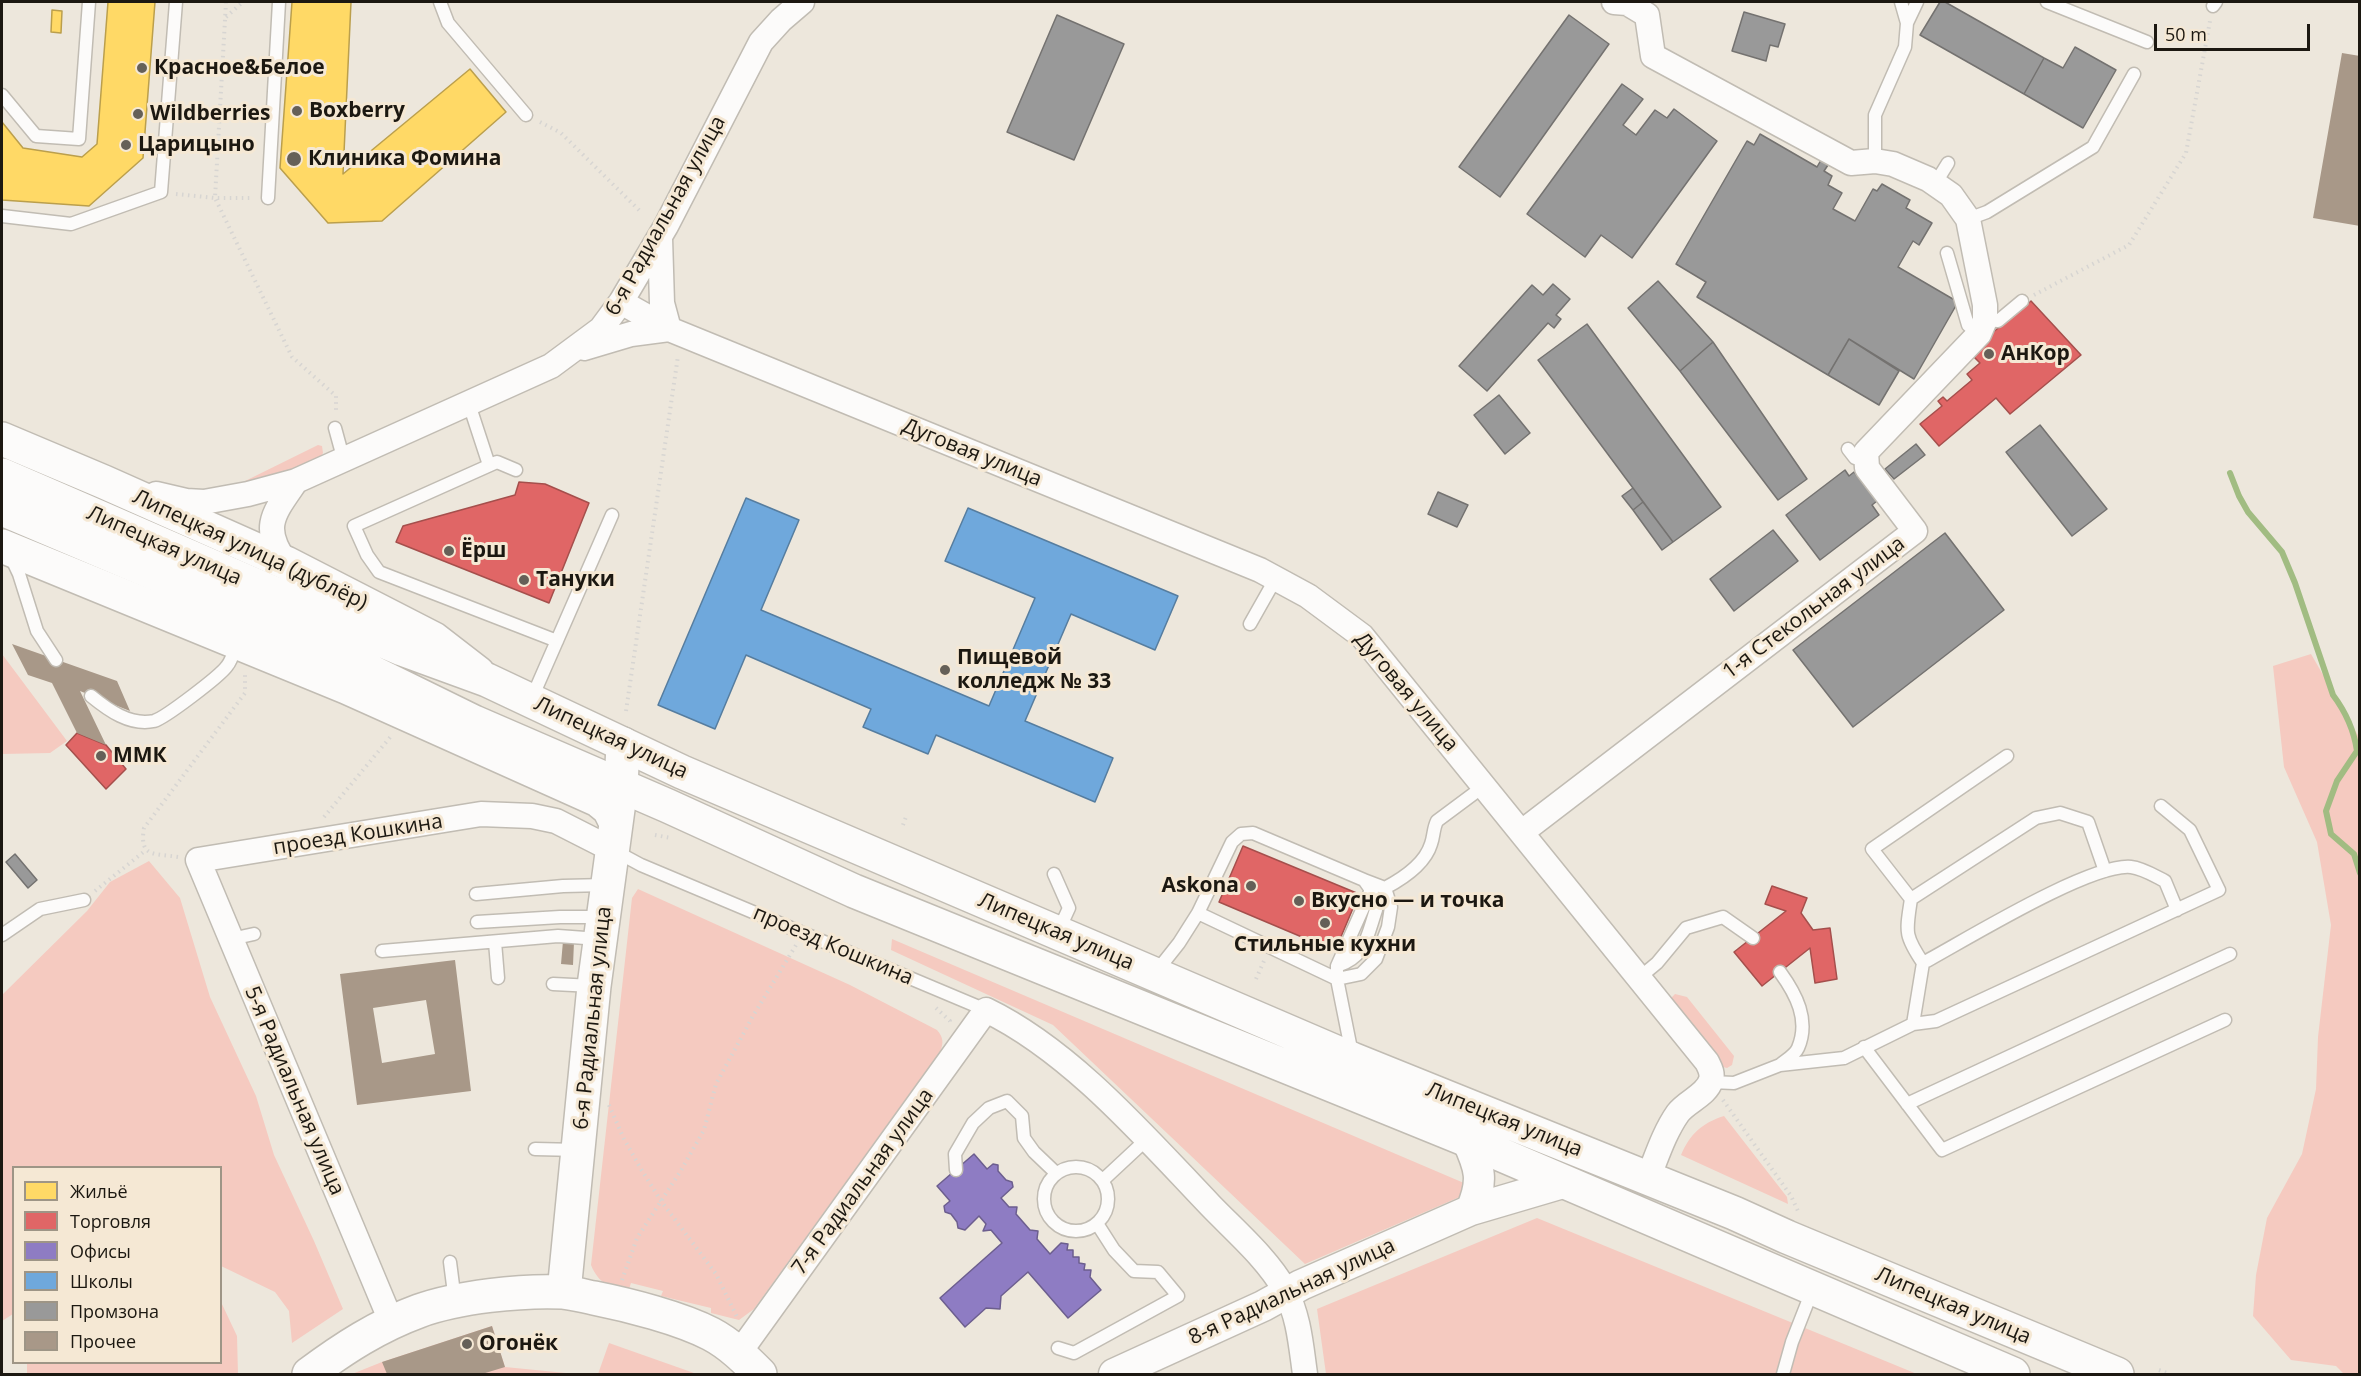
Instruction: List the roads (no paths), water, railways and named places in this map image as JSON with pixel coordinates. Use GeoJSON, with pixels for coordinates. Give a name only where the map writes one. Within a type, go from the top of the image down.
{"type":"FeatureCollection","features":[{"type":"Feature","properties":{"kind":"main road","name":"Липецкая улица (дублёр)"},"geometry":{"type":"LineString","coordinates":[[2,439],[286,563],[434,639],[487,680]]}},
{"type":"Feature","properties":{"kind":"main road","name":"Липецкая улица"},"geometry":{"type":"LineString","coordinates":[[2,474],[402,649],[487,680],[701,781],[1352,1059],[1648,1178],[2117,1374]]}},
{"type":"Feature","properties":{"kind":"main road","name":"Липецкая улица"},"geometry":{"type":"LineString","coordinates":[[2,509],[239,610],[319,646],[474,722],[854,891],[1467,1140],[2013,1374]]}},
{"type":"Feature","properties":{"kind":"main road"},"geometry":{"type":"LineString","coordinates":[[4,547],[241,658],[474,722]]}},
{"type":"Feature","properties":{"kind":"main road"},"geometry":{"type":"LineString","coordinates":[[346,687],[598,800],[609,809],[614,837]]}},
{"type":"Feature","properties":{"kind":"main road","name":"6-я Радиальная улица"},"geometry":{"type":"LineString","coordinates":[[564,1292],[594,986],[621,787],[623,744]]}},
{"type":"Feature","properties":{"kind":"main road"},"geometry":{"type":"LineString","coordinates":[[309,1374],[349,1345],[391,1322],[422,1310],[455,1302],[508,1294],[564,1292],[662,1316],[742,1343]]}},
{"type":"Feature","properties":{"kind":"street","name":"6-я Радиальная улица"},"geometry":{"type":"LineString","coordinates":[[104,482],[186,501],[204,502],[248,494],[296,481],[551,366],[574,351],[601,329],[621,302],[660,236],[761,42],[802,2]]}},
{"type":"Feature","properties":{"kind":"street"},"geometry":{"type":"LineString","coordinates":[[1614,2],[1628,3],[1647,15],[1653,56],[1851,163],[1875,161],[1893,164],[1928,179],[1951,195],[1968,219],[1985,305],[1982,327]]}},
{"type":"Feature","properties":{"kind":"street"},"geometry":{"type":"LineString","coordinates":[[660,236],[662,303],[669,329]]}},
{"type":"Feature","properties":{"kind":"street","name":"Дуговая улица"},"geometry":{"type":"LineString","coordinates":[[621,302],[669,329],[1238,561],[1308,596],[1362,636],[1707,1062],[1712,1072],[1711,1082]]}},
{"type":"Feature","properties":{"kind":"street","name":"1-я Стекольная улица"},"geometry":{"type":"LineString","coordinates":[[1522,832],[1921,527],[1857,455],[1866,452],[1982,327]]}},
{"type":"Feature","properties":{"kind":"street","name":"Дуговая улица"},"geometry":{"type":"LineString","coordinates":[[574,351],[631,334],[669,329]]}},
{"type":"Feature","properties":{"kind":"street"},"geometry":{"type":"LineString","coordinates":[[286,563],[275,546],[270,531],[274,513],[296,481]]}},
{"type":"Feature","properties":{"kind":"street","name":"проезд Кошкина"},"geometry":{"type":"LineString","coordinates":[[198,860],[481,814],[532,816],[614,837]]}},
{"type":"Feature","properties":{"kind":"street","name":"5-я Радиальная улица"},"geometry":{"type":"LineString","coordinates":[[198,860],[242,937],[391,1322]]}},
{"type":"Feature","properties":{"kind":"street","name":"проезд Кошкина"},"geometry":{"type":"LineString","coordinates":[[986,1010],[1013,1023],[1057,1055],[1147,1139],[1266,1264],[1286,1293],[1297,1321],[1305,1374]]}},
{"type":"Feature","properties":{"kind":"street","name":"7-я Радиальная улица"},"geometry":{"type":"LineString","coordinates":[[742,1343],[986,1010]]}},
{"type":"Feature","properties":{"kind":"street"},"geometry":{"type":"LineString","coordinates":[[1648,1178],[1670,1124],[1681,1110],[1704,1091],[1711,1082]]}},
{"type":"Feature","properties":{"kind":"street"},"geometry":{"type":"LineString","coordinates":[[1467,1140],[1479,1168],[1480,1181],[1478,1195],[1471,1210]]}},
{"type":"Feature","properties":{"kind":"street","name":"8-я Радиальная улица"},"geometry":{"type":"LineString","coordinates":[[1114,1374],[1263,1306],[1286,1293],[1471,1210],[1566,1182]]}},
{"type":"Feature","properties":{"kind":"lane"},"geometry":{"type":"LineString","coordinates":[[2,95],[36,136],[79,139],[89,2]]}},
{"type":"Feature","properties":{"kind":"lane"},"geometry":{"type":"LineString","coordinates":[[2,216],[71,224],[161,192],[176,2]]}},
{"type":"Feature","properties":{"kind":"lane"},"geometry":{"type":"LineString","coordinates":[[268,198],[279,2]]}},
{"type":"Feature","properties":{"kind":"lane"},"geometry":{"type":"LineString","coordinates":[[440,2],[448,23],[526,115]]}},
{"type":"Feature","properties":{"kind":"lane"},"geometry":{"type":"LineString","coordinates":[[1901,2],[1907,23]]}},
{"type":"Feature","properties":{"kind":"lane"},"geometry":{"type":"LineString","coordinates":[[1875,161],[1875,115],[1905,46],[1907,23],[1917,2]]}},
{"type":"Feature","properties":{"kind":"lane"},"geometry":{"type":"LineString","coordinates":[[2047,2],[2147,42]]}},
{"type":"Feature","properties":{"kind":"lane"},"geometry":{"type":"LineString","coordinates":[[1968,219],[1987,212],[2093,147],[2134,74]]}},
{"type":"Feature","properties":{"kind":"lane"},"geometry":{"type":"LineString","coordinates":[[1935,184],[1948,163]]}},
{"type":"Feature","properties":{"kind":"lane"},"geometry":{"type":"LineString","coordinates":[[1947,253],[1968,325],[1982,327],[1998,321],[2022,301]]}},
{"type":"Feature","properties":{"kind":"lane"},"geometry":{"type":"LineString","coordinates":[[469,404],[489,465]]}},
{"type":"Feature","properties":{"kind":"lane"},"geometry":{"type":"LineString","coordinates":[[335,428],[344,461]]}},
{"type":"Feature","properties":{"kind":"lane"},"geometry":{"type":"LineString","coordinates":[[516,470],[497,462],[354,526],[367,555],[379,572],[557,641]]}},
{"type":"Feature","properties":{"kind":"lane"},"geometry":{"type":"LineString","coordinates":[[531,700],[612,515]]}},
{"type":"Feature","properties":{"kind":"lane"},"geometry":{"type":"LineString","coordinates":[[4,547],[19,574],[38,631],[56,660]]}},
{"type":"Feature","properties":{"kind":"lane"},"geometry":{"type":"LineString","coordinates":[[1250,624],[1276,578]]}},
{"type":"Feature","properties":{"kind":"lane"},"geometry":{"type":"LineString","coordinates":[[92,696],[110,712],[133,720],[154,721],[175,709],[227,666],[241,658]]}},
{"type":"Feature","properties":{"kind":"lane"},"geometry":{"type":"LineString","coordinates":[[1913,1024],[1923,963],[1908,941],[1907,923],[1911,899],[1872,849],[2007,756]]}},
{"type":"Feature","properties":{"kind":"lane"},"geometry":{"type":"LineString","coordinates":[[1154,974],[1179,943],[1198,914],[1232,842],[1241,834],[1253,833],[1368,885],[1385,888],[1402,879],[1416,866],[1431,846],[1437,821],[1484,786]]}},
{"type":"Feature","properties":{"kind":"lane"},"geometry":{"type":"LineString","coordinates":[[1711,1082],[1734,1083],[1780,1065],[1844,1058],[1913,1024],[1936,1021],[2219,890],[2190,830],[2161,806]]}},
{"type":"Feature","properties":{"kind":"lane"},"geometry":{"type":"LineString","coordinates":[[1911,899],[2036,818],[2060,813],[2088,822],[2105,871]]}},
{"type":"Feature","properties":{"kind":"lane","name":"проезд Кошкина"},"geometry":{"type":"LineString","coordinates":[[614,837],[642,865],[986,1010]]}},
{"type":"Feature","properties":{"kind":"lane"},"geometry":{"type":"LineString","coordinates":[[1923,963],[2065,886],[2105,871],[2131,867],[2152,874],[2164,881],[2177,910]]}},
{"type":"Feature","properties":{"kind":"lane"},"geometry":{"type":"LineString","coordinates":[[1054,874],[1069,908],[1058,933]]}},
{"type":"Feature","properties":{"kind":"lane"},"geometry":{"type":"LineString","coordinates":[[476,894],[563,886],[607,885]]}},
{"type":"Feature","properties":{"kind":"lane"},"geometry":{"type":"LineString","coordinates":[[1352,1059],[1337,973],[1368,885]]}},
{"type":"Feature","properties":{"kind":"lane"},"geometry":{"type":"LineString","coordinates":[[1198,914],[1337,973],[1360,974],[1376,959],[1388,927],[1391,907],[1385,888]]}},
{"type":"Feature","properties":{"kind":"lane"},"geometry":{"type":"LineString","coordinates":[[2,935],[40,909],[84,900]]}},
{"type":"Feature","properties":{"kind":"lane"},"geometry":{"type":"LineString","coordinates":[[477,922],[560,917],[601,928]]}},
{"type":"Feature","properties":{"kind":"lane"},"geometry":{"type":"LineString","coordinates":[[1639,978],[1657,963],[1686,928],[1723,917],[1752,938]]}},
{"type":"Feature","properties":{"kind":"lane"},"geometry":{"type":"LineString","coordinates":[[382,951],[558,936],[601,928]]}},
{"type":"Feature","properties":{"kind":"lane"},"geometry":{"type":"LineString","coordinates":[[495,942],[498,978]]}},
{"type":"Feature","properties":{"kind":"lane"},"geometry":{"type":"LineString","coordinates":[[1907,1104],[2230,954]]}},
{"type":"Feature","properties":{"kind":"lane"},"geometry":{"type":"LineString","coordinates":[[1780,972],[1795,993],[1803,1025],[1797,1050],[1780,1065]]}},
{"type":"Feature","properties":{"kind":"lane"},"geometry":{"type":"LineString","coordinates":[[553,984],[594,986]]}},
{"type":"Feature","properties":{"kind":"lane"},"geometry":{"type":"LineString","coordinates":[[1864,1047],[1942,1150],[2224,1020]]}},
{"type":"Feature","properties":{"kind":"lane"},"geometry":{"type":"LineString","coordinates":[[956,1170],[955,1154],[973,1123],[990,1108],[1007,1101],[1022,1116],[1024,1138],[1034,1152],[1056,1173]]}},
{"type":"Feature","properties":{"kind":"lane"},"geometry":{"type":"LineString","coordinates":[[1102,1180],[1147,1139]]}},
{"type":"Feature","properties":{"kind":"lane"},"geometry":{"type":"LineString","coordinates":[[536,1149],[579,1150]]}},
{"type":"Feature","properties":{"kind":"lane"},"geometry":{"type":"LineString","coordinates":[[1081,1167],[1093,1171],[1102,1180],[1108,1191],[1109,1203],[1098,1225],[1084,1231],[1069,1232],[1056,1225],[1046,1214],[1043,1199],[1047,1185],[1056,1173],[1068,1168],[1081,1167]]}},
{"type":"Feature","properties":{"kind":"lane"},"geometry":{"type":"LineString","coordinates":[[1058,1348],[1074,1353],[1178,1296],[1158,1272],[1134,1271],[1114,1250],[1098,1225]]}},
{"type":"Feature","properties":{"kind":"lane"},"geometry":{"type":"LineString","coordinates":[[450,1262],[455,1302]]}},
{"type":"Feature","properties":{"kind":"lane"},"geometry":{"type":"LineString","coordinates":[[1783,1374],[1792,1342],[1814,1287]]}},
{"type":"Feature","properties":{"kind":"waterway"},"geometry":{"type":"LineString","coordinates":[[2230,473],[2248,512],[2282,552],[2295,583],[2333,695],[2345,714],[2354,736],[2357,751],[2337,781],[2326,811],[2331,834],[2354,854],[2360,873]]}},
{"type":"Feature","properties":{"kind":"place","name":"Красное&Белое"},"geometry":{"type":"Point","coordinates":[142,68]}},
{"type":"Feature","properties":{"kind":"place","name":"Boxberry"},"geometry":{"type":"Point","coordinates":[297,111]}},
{"type":"Feature","properties":{"kind":"place","name":"Wildberries"},"geometry":{"type":"Point","coordinates":[138,114]}},
{"type":"Feature","properties":{"kind":"place","name":"Царицыно"},"geometry":{"type":"Point","coordinates":[126,145]}},
{"type":"Feature","properties":{"kind":"place","name":"Клиника Фомина"},"geometry":{"type":"Point","coordinates":[294,159]}},
{"type":"Feature","properties":{"kind":"place","name":"АнКор"},"geometry":{"type":"Point","coordinates":[1989,354]}},
{"type":"Feature","properties":{"kind":"place","name":"Ёрш"},"geometry":{"type":"Point","coordinates":[449,551]}},
{"type":"Feature","properties":{"kind":"place","name":"Тануки"},"geometry":{"type":"Point","coordinates":[524,580]}},
{"type":"Feature","properties":{"kind":"place","name":"Пищевой колледж № 33"},"geometry":{"type":"Point","coordinates":[945,670]}},
{"type":"Feature","properties":{"kind":"place","name":"ММК"},"geometry":{"type":"Point","coordinates":[101,756]}},
{"type":"Feature","properties":{"kind":"place","name":"Askona"},"geometry":{"type":"Point","coordinates":[1251,886]}},
{"type":"Feature","properties":{"kind":"place","name":"Вкусно — и точка"},"geometry":{"type":"Point","coordinates":[1299,901]}},
{"type":"Feature","properties":{"kind":"place","name":"Стильные кухни"},"geometry":{"type":"Point","coordinates":[1325,923]}},
{"type":"Feature","properties":{"kind":"place","name":"Огонёк"},"geometry":{"type":"Point","coordinates":[467,1344]}}]}
